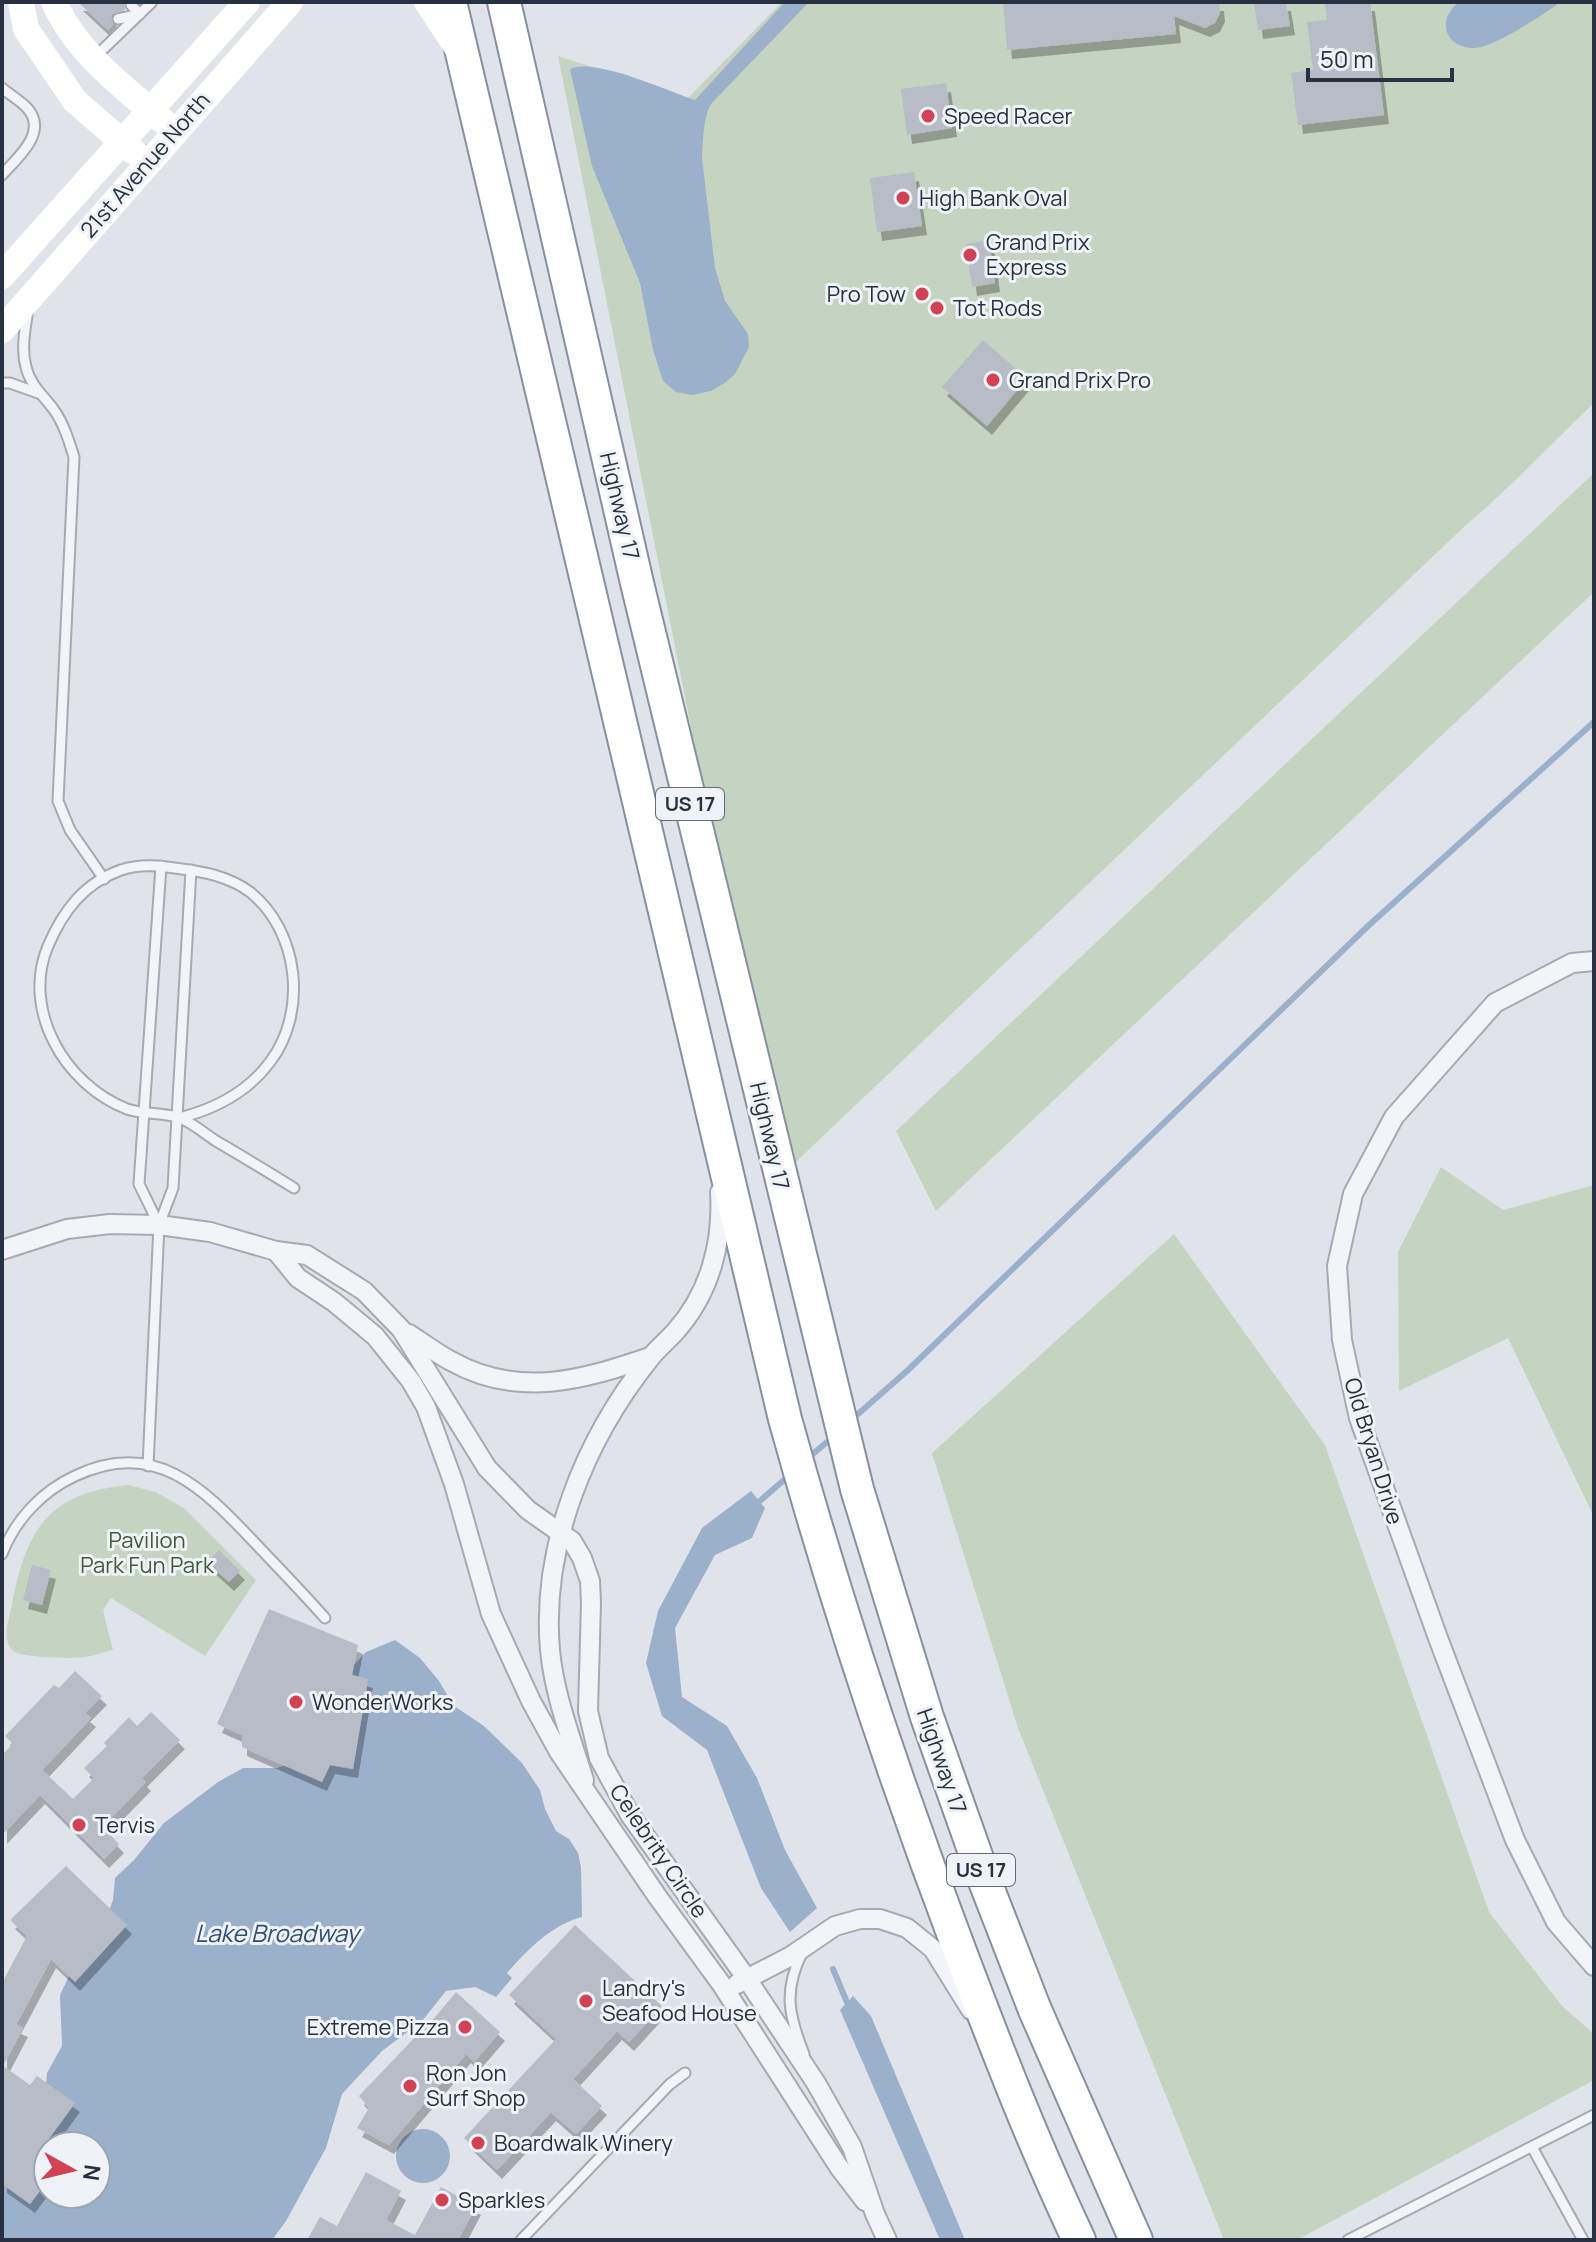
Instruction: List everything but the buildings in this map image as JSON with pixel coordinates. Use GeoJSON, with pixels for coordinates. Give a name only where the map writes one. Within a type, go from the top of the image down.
{"type":"FeatureCollection","features":[{"type":"Feature","properties":{"kind":"highway","name":"US 17"},"geometry":{"type":"LineString","coordinates":[[450,2],[785,1419],[815,1528],[918,1841],[996,2047],[1079,2240]]}},
{"type":"Feature","properties":{"kind":"highway","name":"Highway 17"},"geometry":{"type":"LineString","coordinates":[[504,2],[637,583],[857,1489],[927,1717],[986,1884],[1069,2092],[1136,2240]]}},
{"type":"Feature","properties":{"kind":"main road"},"geometry":{"type":"LineString","coordinates":[[21,2],[26,29],[75,101],[122,139],[145,164]]}},
{"type":"Feature","properties":{"kind":"main road"},"geometry":{"type":"LineString","coordinates":[[54,2],[62,21],[93,59],[174,131]]}},
{"type":"Feature","properties":{"kind":"main road","name":"21st Avenue North"},"geometry":{"type":"LineString","coordinates":[[2,276],[247,2]]}},
{"type":"Feature","properties":{"kind":"main road","name":"21st Avenue North"},"geometry":{"type":"LineString","coordinates":[[2,330],[290,2]]}},
{"type":"Feature","properties":{"kind":"main road"},"geometry":{"type":"LineString","coordinates":[[427,2],[463,56]]}},
{"type":"Feature","properties":{"kind":"street","name":"Old Bryan Drive"},"geometry":{"type":"LineString","coordinates":[[1594,961],[1572,963],[1495,1003],[1394,1117],[1353,1194],[1337,1266],[1342,1340],[1359,1418],[1438,1638],[1515,1840],[1556,1922],[1594,1966]]}},
{"type":"Feature","properties":{"kind":"street"},"geometry":{"type":"LineString","coordinates":[[587,1790],[555,1683],[550,1652],[549,1588],[554,1555],[578,1478],[609,1416],[650,1357],[677,1331],[700,1296],[718,1246],[721,1207],[717,1129]]}},
{"type":"Feature","properties":{"kind":"street","name":"Celebrity Circle"},"geometry":{"type":"LineString","coordinates":[[2,1250],[67,1229],[110,1224],[159,1225],[210,1232],[276,1251],[307,1255],[364,1291],[401,1329],[487,1468],[528,1510],[572,1541],[590,1581],[588,1711],[599,1758],[630,1815],[747,1979],[816,2083],[852,2147],[887,2240]]}},
{"type":"Feature","properties":{"kind":"street","name":"Celebrity Circle"},"geometry":{"type":"LineString","coordinates":[[276,1251],[298,1278],[334,1302],[375,1336],[411,1381],[426,1407],[454,1484],[491,1614],[531,1701],[559,1752],[722,1985],[839,2167],[875,2214]]}},
{"type":"Feature","properties":{"kind":"street"},"geometry":{"type":"LineString","coordinates":[[401,1329],[451,1361],[481,1374],[507,1380],[547,1383],[589,1377],[650,1357]]}},
{"type":"Feature","properties":{"kind":"street"},"geometry":{"type":"LineString","coordinates":[[722,1985],[735,1985],[747,1979],[835,1926],[860,1919],[880,1919],[907,1928],[933,1949],[944,1971],[996,2047]]}},
{"type":"Feature","properties":{"kind":"lane"},"geometry":{"type":"LineString","coordinates":[[140,14],[142,2]]}},
{"type":"Feature","properties":{"kind":"lane"},"geometry":{"type":"LineString","coordinates":[[93,59],[152,2]]}},
{"type":"Feature","properties":{"kind":"lane"},"geometry":{"type":"LineString","coordinates":[[131,5],[140,14]]}},
{"type":"Feature","properties":{"kind":"lane"},"geometry":{"type":"LineString","coordinates":[[118,19],[140,14]]}},
{"type":"Feature","properties":{"kind":"lane"},"geometry":{"type":"LineString","coordinates":[[2,88],[28,109],[35,129],[30,142],[2,175]]}},
{"type":"Feature","properties":{"kind":"lane"},"geometry":{"type":"LineString","coordinates":[[30,298],[24,349],[26,370],[38,393],[54,410],[68,436],[74,457],[58,801],[70,830],[104,879]]}},
{"type":"Feature","properties":{"kind":"lane"},"geometry":{"type":"LineString","coordinates":[[2,383],[38,393]]}},
{"type":"Feature","properties":{"kind":"lane"},"geometry":{"type":"LineString","coordinates":[[159,1225],[139,1184],[161,866]]}},
{"type":"Feature","properties":{"kind":"lane"},"geometry":{"type":"LineString","coordinates":[[161,866],[215,874],[235,882],[262,904],[274,921],[291,958],[294,990],[289,1022],[271,1062],[244,1090],[203,1112],[179,1118],[144,1114],[105,1098],[74,1073],[62,1057],[50,1036],[44,1015],[41,972],[53,933],[72,902],[104,879],[129,868],[161,866]]}},
{"type":"Feature","properties":{"kind":"lane"},"geometry":{"type":"LineString","coordinates":[[148,1466],[159,1225],[173,1188],[191,870]]}},
{"type":"Feature","properties":{"kind":"lane"},"geometry":{"type":"LineString","coordinates":[[179,1118],[294,1188]]}},
{"type":"Feature","properties":{"kind":"lane"},"geometry":{"type":"LineString","coordinates":[[2,1554],[22,1517],[58,1484],[106,1465],[148,1466],[176,1475],[205,1492],[325,1618]]}},
{"type":"Feature","properties":{"kind":"lane"},"geometry":{"type":"LineString","coordinates":[[806,1946],[794,1968],[789,2010],[816,2083]]}},
{"type":"Feature","properties":{"kind":"lane"},"geometry":{"type":"LineString","coordinates":[[521,2240],[670,2084],[685,2073]]}},
{"type":"Feature","properties":{"kind":"lane"},"geometry":{"type":"LineString","coordinates":[[1348,2240],[1594,2115]]}},
{"type":"Feature","properties":{"kind":"lane"},"geometry":{"type":"LineString","coordinates":[[1532,2147],[1583,2240]]}},
{"type":"Feature","properties":{"kind":"green space"},"geometry":{"type":"Polygon","coordinates":[[[782,2],[1594,2],[1594,403],[780,1177],[558,56],[688,98],[782,2]]]}},
{"type":"Feature","properties":{"kind":"green space"},"geometry":{"type":"Polygon","coordinates":[[[1594,473],[1594,592],[936,1211],[896,1131],[1594,473]]]}},
{"type":"Feature","properties":{"kind":"green space"},"geometry":{"type":"Polygon","coordinates":[[[1441,1167],[1503,1210],[1594,1185],[1594,1517],[1508,1338],[1399,1391],[1398,1252],[1441,1167]]]}},
{"type":"Feature","properties":{"kind":"green space"},"geometry":{"type":"Polygon","coordinates":[[[1174,1234],[1325,1445],[1489,1912],[1562,2006],[1594,2034],[1594,2080],[1297,2240],[1224,2240],[1018,1728],[932,1453],[1174,1234]]]}},
{"type":"Feature","properties":{"kind":"green space","name":"Pavilion Park Fun Park"},"geometry":{"type":"Polygon","coordinates":[[[128,1485],[156,1492],[185,1509],[256,1580],[205,1656],[111,1598],[103,1610],[113,1650],[68,1658],[34,1656],[12,1650],[7,1640],[7,1630],[17,1582],[32,1538],[58,1508],[77,1497],[128,1485]]]}},
{"type":"Feature","properties":{"kind":"water"},"geometry":{"type":"Polygon","coordinates":[[[785,2],[809,2],[710,105],[704,131],[702,158],[715,268],[725,301],[748,334],[749,347],[735,374],[726,382],[711,391],[692,395],[676,392],[663,381],[653,350],[640,283],[592,166],[570,69],[581,67],[613,71],[695,100],[785,2]]]}},
{"type":"Feature","properties":{"kind":"water"},"geometry":{"type":"Polygon","coordinates":[[[1459,2],[1560,2],[1499,40],[1470,48],[1453,41],[1446,27],[1451,10],[1459,2]]]}},
{"type":"Feature","properties":{"kind":"water"},"geometry":{"type":"Polygon","coordinates":[[[751,1491],[765,1508],[752,1538],[715,1555],[675,1628],[682,1697],[727,1726],[757,1778],[785,1850],[817,1908],[790,1932],[761,1888],[707,1750],[662,1716],[646,1663],[658,1611],[702,1528],[751,1491]]]}},
{"type":"Feature","properties":{"kind":"water","name":"Lake Broadway"},"geometry":{"type":"Polygon","coordinates":[[[395,1640],[420,1658],[454,1706],[484,1726],[522,1763],[540,1790],[556,1831],[569,1839],[578,1853],[582,1917],[561,1925],[532,1947],[507,1973],[512,1978],[496,1997],[475,1987],[446,1991],[422,2021],[382,2051],[342,2094],[326,2148],[286,2221],[272,2240],[2,2240],[2,2164],[44,2105],[47,2073],[62,2046],[60,1995],[77,1959],[103,1927],[113,1900],[115,1878],[164,1823],[218,1782],[243,1768],[277,1768],[314,1755],[350,1669],[366,1652],[395,1640]]]}},
{"type":"Feature","properties":{"kind":"water"},"geometry":{"type":"Polygon","coordinates":[[[853,1996],[871,2016],[965,2240],[940,2240],[840,2010],[853,1996]]]}},
{"type":"Feature","properties":{"kind":"water"},"geometry":{"type":"Polygon","coordinates":[[[423,2129],[442,2137],[450,2156],[442,2175],[423,2183],[404,2175],[396,2156],[404,2137],[423,2129]]]}},
{"type":"Feature","properties":{"kind":"waterway"},"geometry":{"type":"LineString","coordinates":[[850,1421],[907,1371],[1368,926],[1594,722]]}},
{"type":"Feature","properties":{"kind":"waterway"},"geometry":{"type":"LineString","coordinates":[[808,1458],[833,1437]]}},
{"type":"Feature","properties":{"kind":"waterway"},"geometry":{"type":"LineString","coordinates":[[754,1506],[791,1474]]}},
{"type":"Feature","properties":{"kind":"waterway"},"geometry":{"type":"LineString","coordinates":[[833,1969],[849,2007]]}},
{"type":"Feature","properties":{"kind":"place","name":"Speed Racer"},"geometry":{"type":"Point","coordinates":[928,116]}},
{"type":"Feature","properties":{"kind":"place","name":"High Bank Oval"},"geometry":{"type":"Point","coordinates":[903,198]}},
{"type":"Feature","properties":{"kind":"place","name":"Grand Prix Express"},"geometry":{"type":"Point","coordinates":[970,255]}},
{"type":"Feature","properties":{"kind":"place","name":"Pro Tow"},"geometry":{"type":"Point","coordinates":[922,294]}},
{"type":"Feature","properties":{"kind":"place","name":"Tot Rods"},"geometry":{"type":"Point","coordinates":[937,308]}},
{"type":"Feature","properties":{"kind":"place","name":"Grand Prix Pro"},"geometry":{"type":"Point","coordinates":[993,380]}},
{"type":"Feature","properties":{"kind":"place","name":"WonderWorks"},"geometry":{"type":"Point","coordinates":[296,1702]}},
{"type":"Feature","properties":{"kind":"place","name":"Tervis"},"geometry":{"type":"Point","coordinates":[79,1825]}},
{"type":"Feature","properties":{"kind":"place","name":"Landry's Seafood House"},"geometry":{"type":"Point","coordinates":[586,2001]}},
{"type":"Feature","properties":{"kind":"place","name":"Extreme Pizza"},"geometry":{"type":"Point","coordinates":[465,2027]}},
{"type":"Feature","properties":{"kind":"place","name":"Ron Jon Surf Shop"},"geometry":{"type":"Point","coordinates":[410,2086]}},
{"type":"Feature","properties":{"kind":"place","name":"Boardwalk Winery"},"geometry":{"type":"Point","coordinates":[478,2143]}},
{"type":"Feature","properties":{"kind":"place","name":"Sparkles"},"geometry":{"type":"Point","coordinates":[442,2200]}}]}
